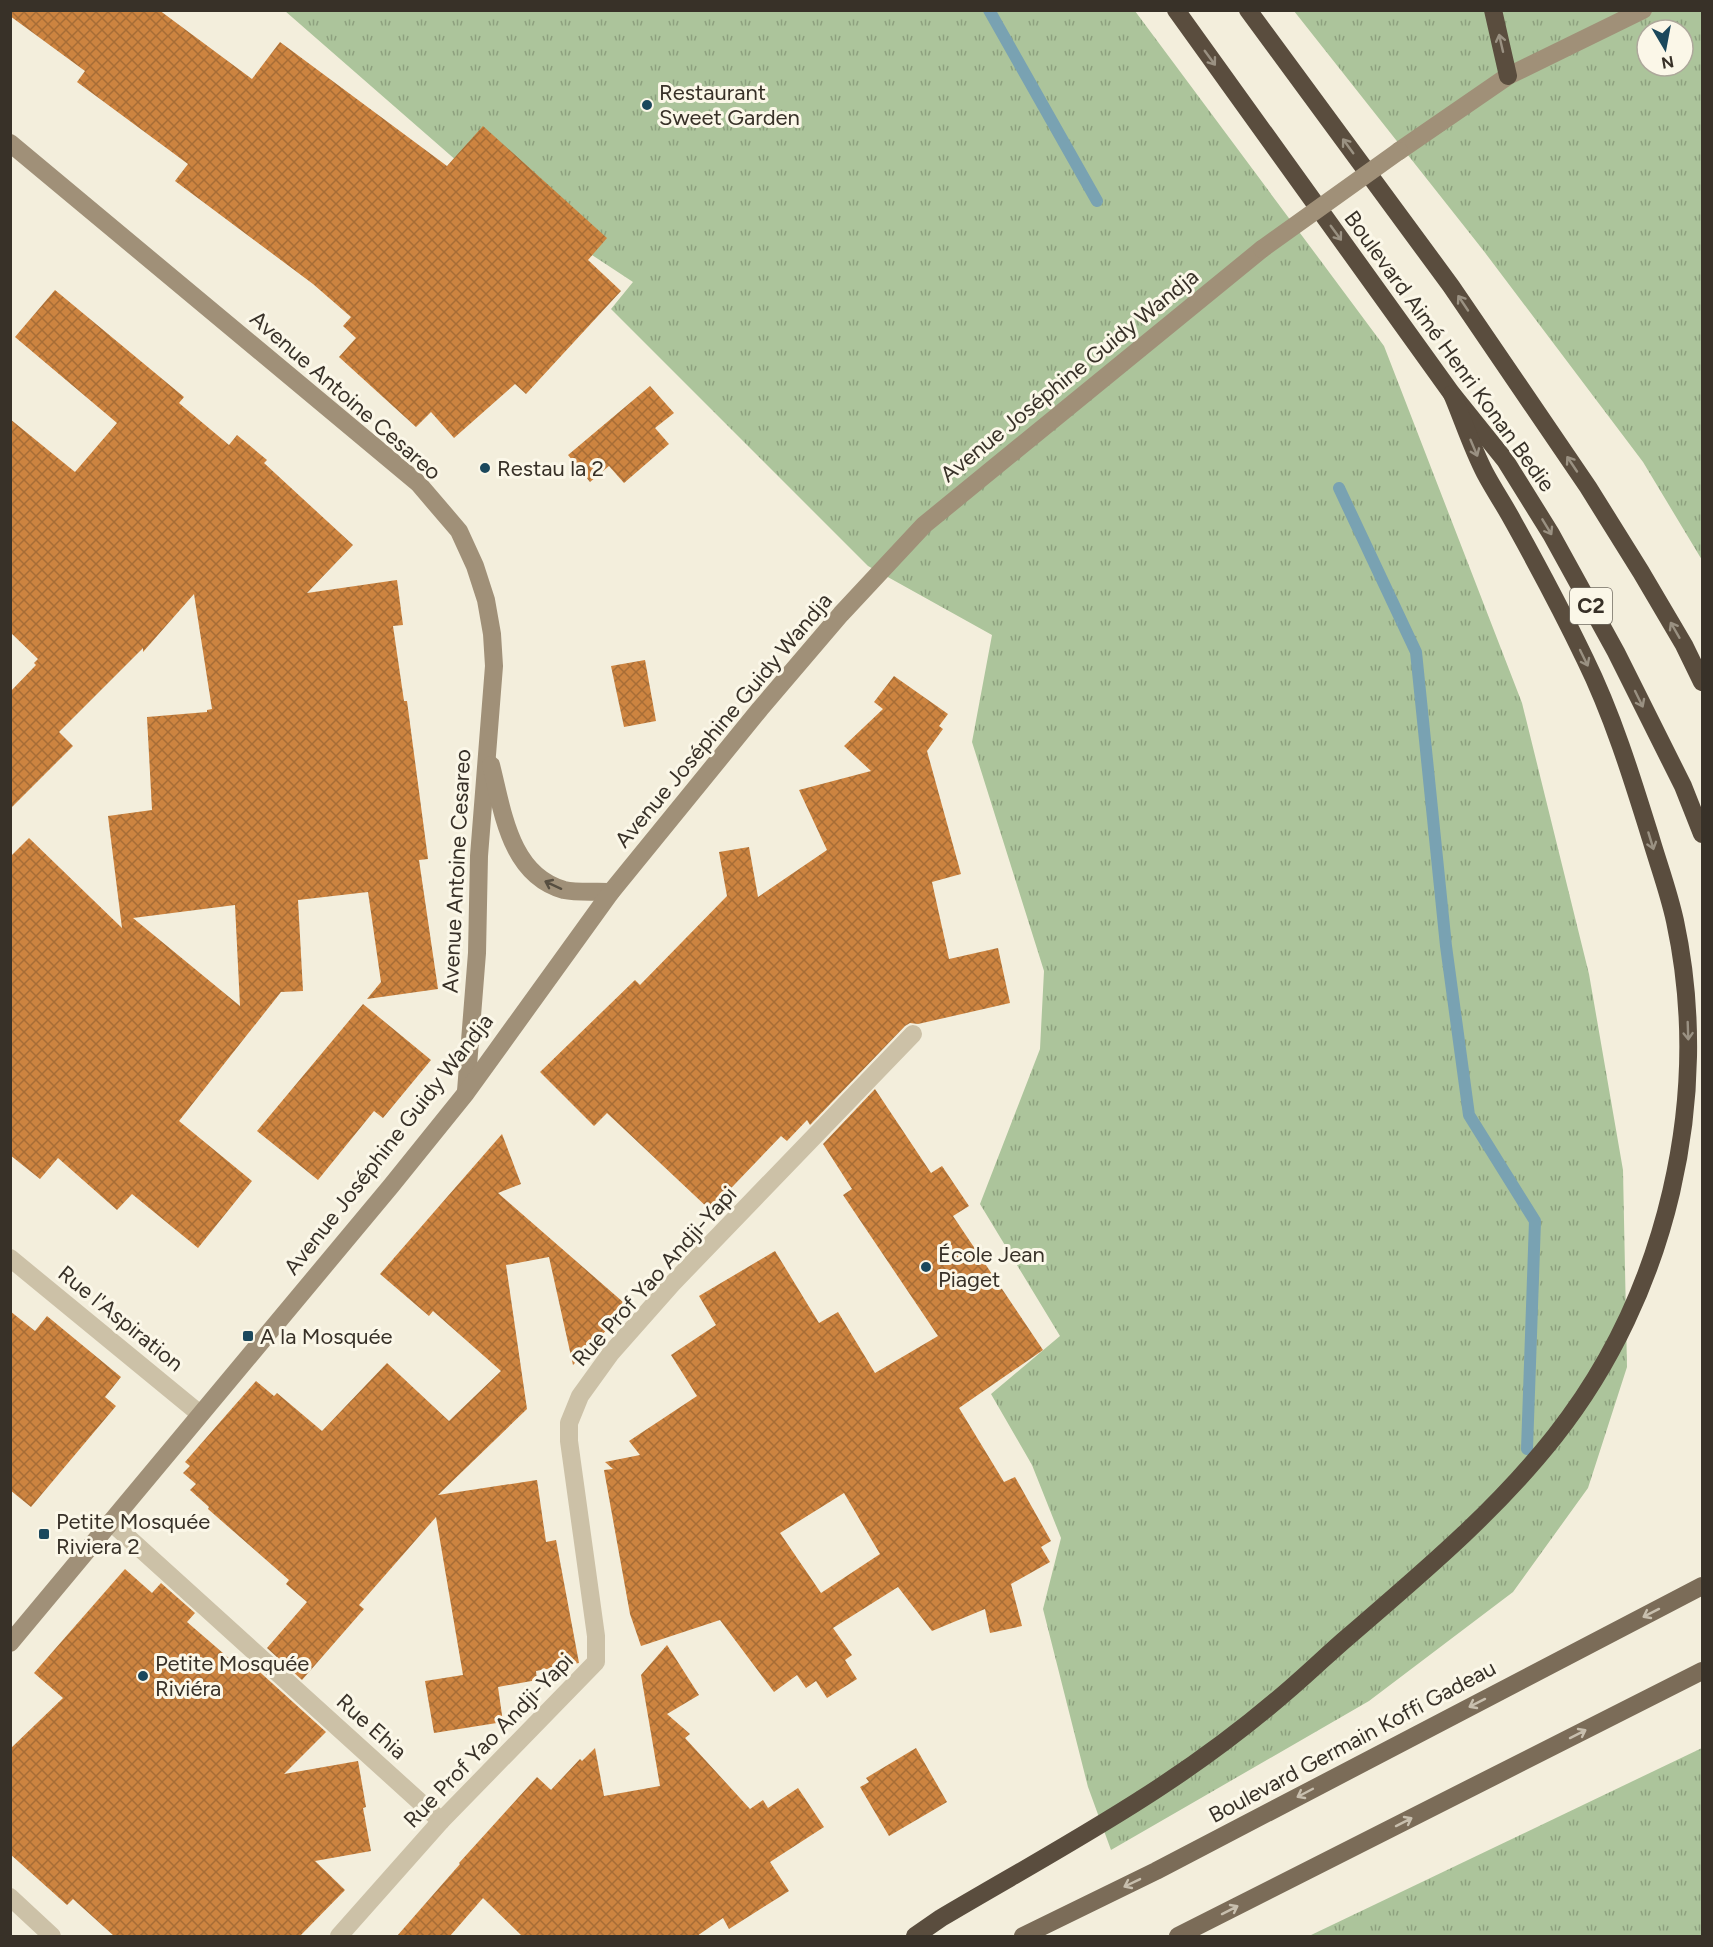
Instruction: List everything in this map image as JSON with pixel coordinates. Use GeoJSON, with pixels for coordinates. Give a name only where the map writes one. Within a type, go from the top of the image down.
{"type":"FeatureCollection","features":[{"type":"Feature","properties":{"kind":"highway","name":"Boulevard Aimé Henri Konan Bedie"},"geometry":{"type":"LineString","coordinates":[[1176,10],[1452,394],[1505,460],[1581,586],[1683,786],[1702,834]]}},
{"type":"Feature","properties":{"kind":"highway","name":"Boulevard Aimé Henri Konan Bedie"},"geometry":{"type":"LineString","coordinates":[[1248,10],[1451,286],[1588,487],[1684,645],[1702,682]]}},
{"type":"Feature","properties":{"kind":"highway"},"geometry":{"type":"LineString","coordinates":[[1493,10],[1508,76]]}},
{"type":"Feature","properties":{"kind":"highway"},"geometry":{"type":"LineString","coordinates":[[915,1936],[941,1918],[1164,1784],[1289,1690],[1408,1587],[1511,1488],[1555,1437],[1589,1390],[1620,1335],[1655,1252],[1670,1201],[1688,1093],[1689,1032],[1685,982],[1675,920],[1640,804],[1610,717],[1588,665],[1537,566],[1484,471],[1452,394]]}},
{"type":"Feature","properties":{"kind":"main road","name":"Boulevard Germain Koffi Gadeau"},"geometry":{"type":"LineString","coordinates":[[1023,1936],[1156,1871],[1702,1586]]}},
{"type":"Feature","properties":{"kind":"main road"},"geometry":{"type":"LineString","coordinates":[[1178,1936],[1702,1671]]}},
{"type":"Feature","properties":{"kind":"street","name":"Avenue Joséphine Guidy Wandja"},"geometry":{"type":"LineString","coordinates":[[10,1643],[392,1186],[466,1093],[611,892],[760,709],[841,614],[924,525],[1262,249],[1508,76],[1643,10]]}},
{"type":"Feature","properties":{"kind":"street","name":"Avenue Antoine Cesareo"},"geometry":{"type":"LineString","coordinates":[[10,143],[418,483],[459,531],[475,566],[486,600],[492,634],[494,666],[479,856],[477,953],[466,1093]]}},
{"type":"Feature","properties":{"kind":"street"},"geometry":{"type":"LineString","coordinates":[[487,747],[508,827],[518,854],[530,872],[566,890],[611,892]]}},
{"type":"Feature","properties":{"kind":"street","name":"Rue Prof Yao Andji-Yapi"},"geometry":{"type":"LineString","coordinates":[[339,1936],[441,1821],[596,1662],[596,1636],[569,1441],[569,1423],[580,1396],[611,1353],[672,1284],[913,1034]]}},
{"type":"Feature","properties":{"kind":"street","name":"Rue l'Aspiration"},"geometry":{"type":"LineString","coordinates":[[10,1258],[200,1414]]}},
{"type":"Feature","properties":{"kind":"street","name":"Rue Ehia"},"geometry":{"type":"LineString","coordinates":[[111,1522],[441,1821]]}},
{"type":"Feature","properties":{"kind":"street"},"geometry":{"type":"LineString","coordinates":[[10,1897],[52,1936]]}},
{"type":"Feature","properties":{"kind":"green space"},"geometry":{"type":"Polygon","coordinates":[[[285,11],[1135,11],[1384,346],[1522,703],[1589,974],[1623,1170],[1627,1367],[1588,1488],[1513,1592],[1369,1701],[1111,1850],[1088,1787],[1043,1609],[1061,1538],[1032,1465],[991,1394],[1060,1336],[980,1204],[1040,1049],[1044,971],[972,742],[992,635],[868,566],[611,309],[633,282],[481,182],[285,11]]]}},
{"type":"Feature","properties":{"kind":"green space"},"geometry":{"type":"Polygon","coordinates":[[[1294,11],[1702,11],[1702,560],[1643,462],[1483,250],[1294,11]]]}},
{"type":"Feature","properties":{"kind":"green space"},"geometry":{"type":"Polygon","coordinates":[[[1702,1748],[1702,1936],[1309,1936],[1702,1748]]]}},
{"type":"Feature","properties":{"kind":"building"},"geometry":{"type":"Polygon","coordinates":[[[10,10],[159,10],[252,79],[280,42],[447,166],[483,126],[607,238],[588,260],[621,291],[526,394],[515,384],[454,438],[431,412],[416,427],[339,357],[356,338],[343,326],[351,317],[313,284],[175,181],[188,164],[77,82],[85,71],[10,16],[10,10]]]}},
{"type":"Feature","properties":{"kind":"building"},"geometry":{"type":"Polygon","coordinates":[[[55,290],[184,397],[179,403],[229,445],[237,435],[267,460],[264,463],[353,545],[307,593],[397,580],[403,625],[393,626],[404,701],[407,701],[428,859],[419,860],[438,989],[367,999],[381,982],[368,892],[298,900],[303,991],[281,992],[179,1121],[252,1181],[198,1248],[132,1194],[117,1210],[58,1158],[40,1179],[10,1155],[10,857],[29,838],[122,928],[108,816],[152,810],[147,717],[207,712],[212,709],[194,594],[143,652],[143,648],[59,732],[73,746],[10,809],[10,692],[36,665],[34,663],[38,659],[10,632],[10,419],[75,472],[117,423],[15,337],[55,290]],[[235,905],[133,918],[240,1006],[235,905]]]}},
{"type":"Feature","properties":{"kind":"building"},"geometry":{"type":"Polygon","coordinates":[[[650,386],[674,413],[655,428],[669,444],[624,483],[609,466],[590,482],[568,455],[650,386]]]}},
{"type":"Feature","properties":{"kind":"building"},"geometry":{"type":"Polygon","coordinates":[[[645,660],[656,721],[624,727],[611,666],[645,660]]]}},
{"type":"Feature","properties":{"kind":"building"},"geometry":{"type":"Polygon","coordinates":[[[894,676],[948,714],[939,726],[943,729],[927,751],[961,874],[932,882],[949,959],[998,948],[1010,1003],[918,1024],[910,1023],[905,1026],[810,1125],[807,1120],[787,1141],[781,1136],[710,1210],[607,1113],[594,1126],[540,1072],[635,980],[640,985],[727,896],[719,852],[749,847],[758,897],[827,850],[799,790],[871,771],[844,746],[883,709],[874,702],[894,676]]]}},
{"type":"Feature","properties":{"kind":"building"},"geometry":{"type":"Polygon","coordinates":[[[363,1004],[431,1060],[383,1118],[374,1111],[318,1180],[257,1131],[363,1004]]]}},
{"type":"Feature","properties":{"kind":"building"},"geometry":{"type":"Polygon","coordinates":[[[875,1089],[931,1173],[942,1166],[969,1206],[953,1216],[1043,1350],[959,1408],[1004,1482],[1015,1477],[1051,1541],[1041,1547],[1050,1562],[1011,1584],[1022,1626],[990,1633],[985,1609],[932,1631],[898,1587],[833,1628],[852,1655],[845,1660],[857,1679],[827,1698],[816,1681],[806,1688],[797,1675],[774,1692],[720,1620],[641,1646],[630,1614],[604,1470],[613,1469],[605,1462],[640,1455],[629,1441],[697,1396],[671,1355],[716,1325],[699,1296],[775,1251],[819,1323],[838,1312],[875,1373],[938,1336],[843,1195],[852,1189],[823,1144],[875,1089]],[[844,1493],[780,1533],[821,1593],[880,1554],[844,1493]]]}},
{"type":"Feature","properties":{"kind":"building"},"geometry":{"type":"Polygon","coordinates":[[[502,1134],[521,1184],[498,1193],[623,1302],[612,1315],[617,1319],[573,1365],[549,1257],[506,1265],[527,1409],[438,1495],[537,1480],[546,1542],[556,1540],[579,1663],[536,1671],[537,1680],[498,1687],[503,1722],[434,1733],[425,1681],[463,1675],[436,1517],[359,1605],[364,1609],[302,1680],[267,1648],[307,1602],[286,1584],[289,1580],[208,1509],[209,1507],[190,1490],[196,1484],[183,1473],[190,1466],[185,1462],[256,1381],[274,1396],[277,1393],[322,1431],[387,1363],[449,1421],[501,1371],[433,1311],[429,1316],[380,1274],[502,1134]]]}},
{"type":"Feature","properties":{"kind":"building"},"geometry":{"type":"Polygon","coordinates":[[[10,1311],[35,1331],[47,1316],[121,1377],[105,1397],[116,1406],[31,1507],[10,1490],[10,1311]]]}},
{"type":"Feature","properties":{"kind":"building"},"geometry":{"type":"Polygon","coordinates":[[[125,1569],[152,1593],[161,1583],[195,1613],[187,1622],[245,1672],[252,1665],[326,1732],[284,1774],[358,1761],[371,1851],[315,1861],[345,1890],[300,1936],[114,1936],[73,1899],[67,1905],[10,1854],[10,1749],[63,1698],[34,1673],[125,1569]]]}},
{"type":"Feature","properties":{"kind":"building"},"geometry":{"type":"Polygon","coordinates":[[[667,1645],[699,1695],[667,1714],[690,1734],[685,1738],[750,1809],[763,1800],[768,1808],[798,1788],[824,1827],[770,1862],[789,1891],[729,1929],[723,1918],[697,1936],[522,1936],[483,1898],[450,1936],[397,1936],[537,1777],[551,1790],[580,1759],[582,1761],[595,1748],[604,1796],[660,1786],[641,1675],[667,1645]]]}},
{"type":"Feature","properties":{"kind":"building"},"geometry":{"type":"Polygon","coordinates":[[[916,1748],[947,1802],[889,1836],[860,1787],[869,1782],[866,1778],[916,1748]]]}},
{"type":"Feature","properties":{"kind":"waterway"},"geometry":{"type":"LineString","coordinates":[[989,10],[1097,201]]}},
{"type":"Feature","properties":{"kind":"waterway"},"geometry":{"type":"LineString","coordinates":[[1339,488],[1416,652],[1446,946],[1469,1115],[1535,1221],[1527,1449]]}},
{"type":"Feature","properties":{"kind":"place","name":"Restaurant Sweet Garden"},"geometry":{"type":"Point","coordinates":[647,105]}},
{"type":"Feature","properties":{"kind":"place","name":"Restau la 2"},"geometry":{"type":"Point","coordinates":[485,468]}},
{"type":"Feature","properties":{"kind":"place","name":"École Jean Piaget"},"geometry":{"type":"Point","coordinates":[926,1267]}},
{"type":"Feature","properties":{"kind":"place","name":"A la Mosquée"},"geometry":{"type":"Point","coordinates":[248,1336]}},
{"type":"Feature","properties":{"kind":"place","name":"Petite Mosquée Riviera 2"},"geometry":{"type":"Point","coordinates":[44,1534]}},
{"type":"Feature","properties":{"kind":"place","name":"Petite Mosquée Riviéra"},"geometry":{"type":"Point","coordinates":[143,1676]}}]}
